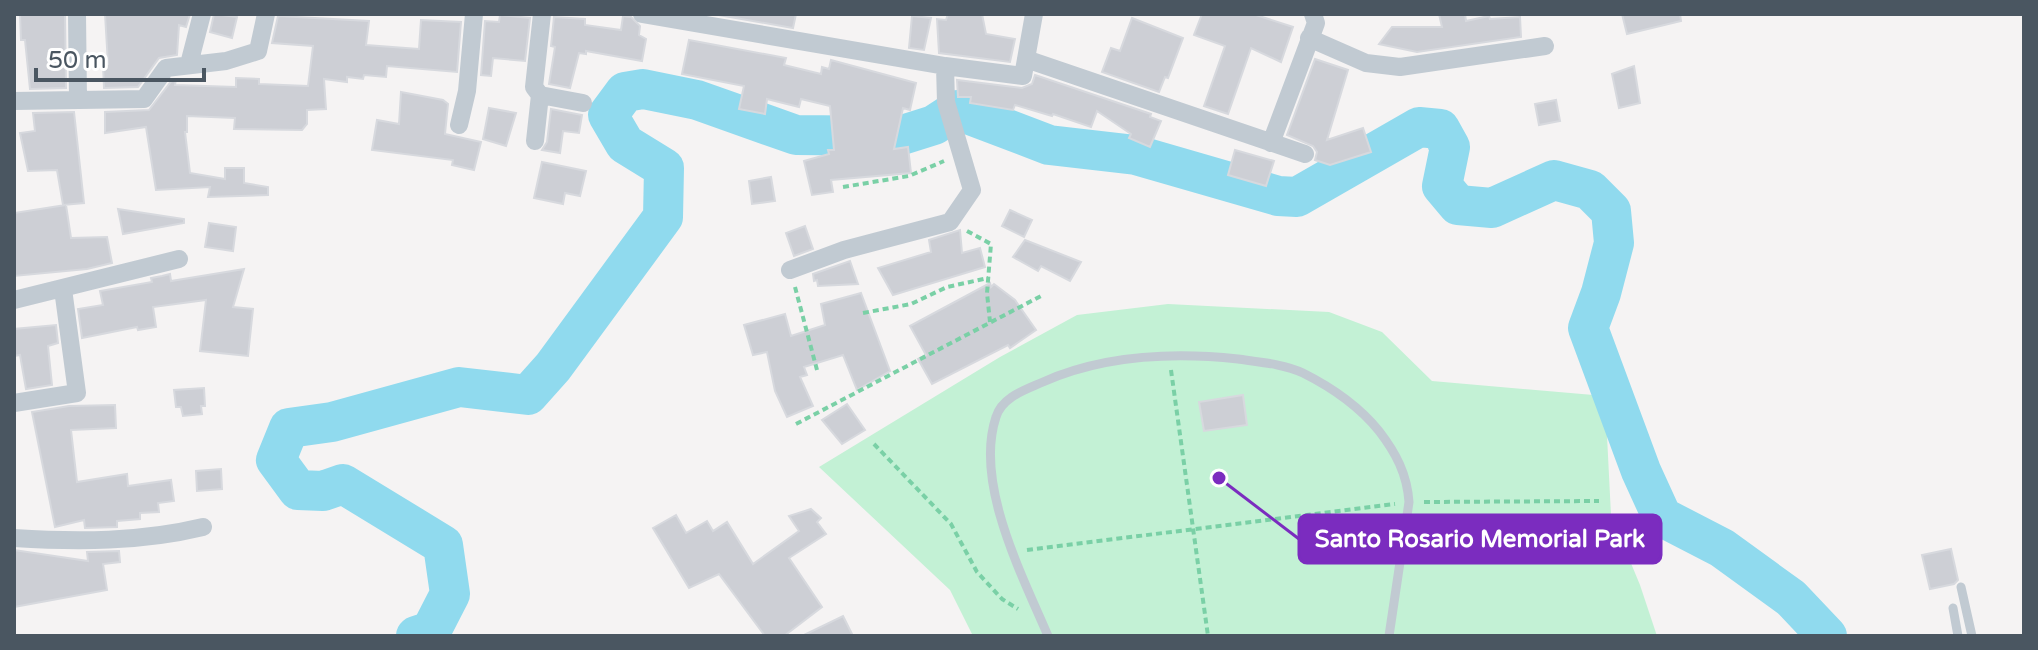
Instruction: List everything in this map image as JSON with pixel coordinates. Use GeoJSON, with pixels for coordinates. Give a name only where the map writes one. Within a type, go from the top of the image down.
{"type":"FeatureCollection","features":[{"type":"Feature","properties":{"kind":"street"},"geometry":{"type":"LineString","coordinates":[[77,14],[78,100]]}},
{"type":"Feature","properties":{"kind":"street"},"geometry":{"type":"LineString","coordinates":[[189,64],[202,14]]}},
{"type":"Feature","properties":{"kind":"street"},"geometry":{"type":"LineString","coordinates":[[14,101],[144,99],[166,68],[226,61],[258,51],[266,14]]}},
{"type":"Feature","properties":{"kind":"street"},"geometry":{"type":"LineString","coordinates":[[459,125],[467,91],[474,14]]}},
{"type":"Feature","properties":{"kind":"street"},"geometry":{"type":"LineString","coordinates":[[542,14],[534,87],[540,95],[583,103]]}},
{"type":"Feature","properties":{"kind":"street"},"geometry":{"type":"LineString","coordinates":[[642,14],[945,66],[1023,76],[1034,14]]}},
{"type":"Feature","properties":{"kind":"street"},"geometry":{"type":"LineString","coordinates":[[763,33],[768,14]]}},
{"type":"Feature","properties":{"kind":"street"},"geometry":{"type":"LineString","coordinates":[[1271,143],[1316,23],[1313,14]]}},
{"type":"Feature","properties":{"kind":"street"},"geometry":{"type":"LineString","coordinates":[[1309,38],[1366,63],[1400,67],[1545,46]]}},
{"type":"Feature","properties":{"kind":"street"},"geometry":{"type":"LineString","coordinates":[[1026,59],[1305,154]]}},
{"type":"Feature","properties":{"kind":"street"},"geometry":{"type":"LineString","coordinates":[[790,270],[844,250],[950,222],[972,190],[946,102],[945,66]]}},
{"type":"Feature","properties":{"kind":"street"},"geometry":{"type":"LineString","coordinates":[[535,141],[540,95]]}},
{"type":"Feature","properties":{"kind":"street"},"geometry":{"type":"LineString","coordinates":[[14,300],[179,259]]}},
{"type":"Feature","properties":{"kind":"street"},"geometry":{"type":"LineString","coordinates":[[14,403],[77,393],[63,289]]}},
{"type":"Feature","properties":{"kind":"street"},"geometry":{"type":"LineString","coordinates":[[14,538],[76,542],[176,534],[203,527]]}},
{"type":"Feature","properties":{"kind":"lane"},"geometry":{"type":"LineString","coordinates":[[1048,636],[1000,515],[989,449],[996,413],[1011,396],[1068,371],[1127,358],[1169,355],[1259,362],[1301,372],[1361,409],[1392,449],[1407,482],[1409,502],[1389,636]]}},
{"type":"Feature","properties":{"kind":"lane"},"geometry":{"type":"LineString","coordinates":[[1961,587],[1972,636]]}},
{"type":"Feature","properties":{"kind":"lane"},"geometry":{"type":"LineString","coordinates":[[1953,608],[1958,636]]}},
{"type":"Feature","properties":{"kind":"path"},"geometry":{"type":"LineString","coordinates":[[843,187],[909,176],[960,153]]}},
{"type":"Feature","properties":{"kind":"path"},"geometry":{"type":"LineString","coordinates":[[950,222],[991,244],[988,278],[990,322]]}},
{"type":"Feature","properties":{"kind":"path"},"geometry":{"type":"LineString","coordinates":[[790,270],[817,370]]}},
{"type":"Feature","properties":{"kind":"path"},"geometry":{"type":"LineString","coordinates":[[863,313],[911,304],[947,287],[988,278]]}},
{"type":"Feature","properties":{"kind":"path"},"geometry":{"type":"LineString","coordinates":[[796,424],[1041,296]]}},
{"type":"Feature","properties":{"kind":"path"},"geometry":{"type":"LineString","coordinates":[[1169,355],[1208,636]]}},
{"type":"Feature","properties":{"kind":"path"},"geometry":{"type":"LineString","coordinates":[[874,444],[951,524],[977,572],[1002,599],[1023,612],[1037,609]]}},
{"type":"Feature","properties":{"kind":"path"},"geometry":{"type":"LineString","coordinates":[[1013,552],[1409,502],[1599,501]]}},
{"type":"Feature","properties":{"kind":"green space"},"geometry":{"type":"Polygon","coordinates":[[[1168,304],[1329,312],[1382,332],[1432,381],[1605,396],[1611,515],[1657,636],[973,636],[950,590],[819,467],[1000,357],[1077,315],[1168,304]]]}},
{"type":"Feature","properties":{"kind":"building"},"geometry":{"type":"Polygon","coordinates":[[[20,14],[65,14],[66,88],[30,89],[25,40],[21,40],[20,14]]]}},
{"type":"Feature","properties":{"kind":"building"},"geometry":{"type":"Polygon","coordinates":[[[105,14],[190,14],[186,27],[179,25],[177,55],[159,58],[138,87],[104,88],[103,65],[108,64],[105,14]]]}},
{"type":"Feature","properties":{"kind":"building"},"geometry":{"type":"Polygon","coordinates":[[[214,14],[237,17],[232,38],[210,32],[214,14]]]}},
{"type":"Feature","properties":{"kind":"building"},"geometry":{"type":"Polygon","coordinates":[[[713,14],[796,14],[793,28],[713,14]]]}},
{"type":"Feature","properties":{"kind":"building"},"geometry":{"type":"Polygon","coordinates":[[[948,14],[982,14],[986,34],[1015,39],[1010,62],[939,53],[937,19],[946,20],[948,14]]]}},
{"type":"Feature","properties":{"kind":"building"},"geometry":{"type":"Polygon","coordinates":[[[1202,14],[1253,14],[1293,27],[1281,62],[1251,48],[1228,114],[1204,106],[1225,46],[1194,35],[1202,14]]]}},
{"type":"Feature","properties":{"kind":"building"},"geometry":{"type":"Polygon","coordinates":[[[1439,14],[1465,14],[1466,21],[1489,16],[1490,19],[1520,17],[1521,37],[1417,52],[1379,44],[1392,27],[1442,27],[1439,14]]]}},
{"type":"Feature","properties":{"kind":"building"},"geometry":{"type":"Polygon","coordinates":[[[1622,14],[1680,14],[1681,21],[1627,34],[1622,14]]]}},
{"type":"Feature","properties":{"kind":"building"},"geometry":{"type":"Polygon","coordinates":[[[500,15],[530,18],[525,61],[493,58],[491,76],[481,75],[485,21],[499,22],[500,15]]]}},
{"type":"Feature","properties":{"kind":"building"},"geometry":{"type":"Polygon","coordinates":[[[278,16],[369,21],[366,45],[419,49],[421,20],[461,22],[457,72],[387,66],[386,77],[347,77],[347,82],[324,79],[326,109],[307,110],[307,124],[302,130],[234,129],[235,118],[187,116],[185,132],[190,173],[225,179],[225,168],[244,168],[244,183],[268,187],[268,195],[208,197],[210,187],[156,190],[146,127],[105,133],[105,112],[149,110],[173,79],[176,79],[175,85],[236,87],[236,78],[259,79],[259,84],[308,86],[313,46],[272,43],[278,16]]]}},
{"type":"Feature","properties":{"kind":"building"},"geometry":{"type":"Polygon","coordinates":[[[623,16],[631,17],[640,26],[639,35],[646,39],[642,61],[586,51],[586,54],[579,53],[570,88],[549,84],[555,47],[551,46],[554,17],[585,19],[585,25],[621,30],[623,16]]]}},
{"type":"Feature","properties":{"kind":"building"},"geometry":{"type":"Polygon","coordinates":[[[912,16],[931,18],[924,50],[909,48],[912,16]]]}},
{"type":"Feature","properties":{"kind":"building"},"geometry":{"type":"Polygon","coordinates":[[[1132,18],[1183,38],[1168,78],[1165,77],[1159,92],[1102,72],[1111,48],[1120,51],[1132,18]]]}},
{"type":"Feature","properties":{"kind":"building"},"geometry":{"type":"Polygon","coordinates":[[[689,40],[786,58],[784,65],[821,74],[822,67],[829,69],[831,60],[916,83],[910,110],[903,108],[894,149],[908,147],[911,173],[831,180],[833,192],[812,195],[804,161],[834,150],[830,106],[801,99],[799,107],[767,99],[765,114],[739,109],[744,86],[682,74],[689,40]]]}},
{"type":"Feature","properties":{"kind":"building"},"geometry":{"type":"Polygon","coordinates":[[[1315,59],[1348,70],[1327,140],[1363,128],[1371,152],[1330,165],[1315,160],[1317,152],[1313,146],[1287,135],[1315,59]]]}},
{"type":"Feature","properties":{"kind":"building"},"geometry":{"type":"Polygon","coordinates":[[[1634,66],[1640,103],[1619,108],[1612,74],[1634,66]]]}},
{"type":"Feature","properties":{"kind":"building"},"geometry":{"type":"Polygon","coordinates":[[[1035,75],[1151,114],[1150,117],[1161,121],[1150,147],[1129,138],[1131,134],[1097,111],[1091,127],[1015,105],[1013,110],[970,103],[971,97],[958,97],[957,80],[1022,88],[1032,84],[1035,75]]]}},
{"type":"Feature","properties":{"kind":"building"},"geometry":{"type":"Polygon","coordinates":[[[401,92],[443,100],[448,104],[445,134],[481,142],[474,170],[452,165],[453,160],[372,150],[377,120],[399,124],[401,92]]]}},
{"type":"Feature","properties":{"kind":"building"},"geometry":{"type":"Polygon","coordinates":[[[1556,100],[1560,121],[1539,125],[1535,104],[1556,100]]]}},
{"type":"Feature","properties":{"kind":"building"},"geometry":{"type":"Polygon","coordinates":[[[489,108],[516,113],[506,146],[483,139],[489,108]]]}},
{"type":"Feature","properties":{"kind":"building"},"geometry":{"type":"Polygon","coordinates":[[[551,109],[582,115],[579,133],[563,131],[560,153],[542,150],[547,142],[551,109]]]}},
{"type":"Feature","properties":{"kind":"building"},"geometry":{"type":"Polygon","coordinates":[[[74,112],[84,203],[63,205],[57,170],[28,171],[20,133],[35,131],[33,113],[74,112]]]}},
{"type":"Feature","properties":{"kind":"building"},"geometry":{"type":"Polygon","coordinates":[[[1235,150],[1274,161],[1266,186],[1228,175],[1235,150]]]}},
{"type":"Feature","properties":{"kind":"building"},"geometry":{"type":"Polygon","coordinates":[[[542,162],[586,171],[580,196],[565,193],[563,204],[534,198],[542,162]]]}},
{"type":"Feature","properties":{"kind":"building"},"geometry":{"type":"Polygon","coordinates":[[[771,177],[775,201],[752,204],[749,181],[771,177]]]}},
{"type":"Feature","properties":{"kind":"building"},"geometry":{"type":"Polygon","coordinates":[[[66,205],[71,238],[107,237],[112,263],[87,269],[14,276],[14,213],[66,205]]]}},
{"type":"Feature","properties":{"kind":"building"},"geometry":{"type":"Polygon","coordinates":[[[118,209],[184,219],[184,223],[123,234],[118,209]]]}},
{"type":"Feature","properties":{"kind":"building"},"geometry":{"type":"Polygon","coordinates":[[[1010,210],[1032,220],[1024,237],[1002,226],[1010,210]]]}},
{"type":"Feature","properties":{"kind":"building"},"geometry":{"type":"Polygon","coordinates":[[[209,223],[236,227],[233,251],[205,247],[209,223]]]}},
{"type":"Feature","properties":{"kind":"building"},"geometry":{"type":"Polygon","coordinates":[[[805,226],[813,249],[794,256],[786,233],[805,226]]]}},
{"type":"Feature","properties":{"kind":"building"},"geometry":{"type":"Polygon","coordinates":[[[960,230],[962,253],[980,248],[985,267],[893,295],[878,268],[931,252],[929,240],[960,230]]]}},
{"type":"Feature","properties":{"kind":"building"},"geometry":{"type":"Polygon","coordinates":[[[1025,240],[1081,262],[1070,281],[1041,266],[1038,271],[1013,257],[1025,240]]]}},
{"type":"Feature","properties":{"kind":"building"},"geometry":{"type":"Polygon","coordinates":[[[850,261],[858,284],[818,286],[817,280],[814,281],[813,274],[850,261]]]}},
{"type":"Feature","properties":{"kind":"building"},"geometry":{"type":"Polygon","coordinates":[[[244,269],[233,307],[253,309],[248,356],[200,351],[206,300],[153,307],[156,327],[138,330],[137,327],[82,338],[78,309],[103,305],[100,291],[152,282],[151,278],[170,274],[171,281],[244,269]]]}},
{"type":"Feature","properties":{"kind":"building"},"geometry":{"type":"Polygon","coordinates":[[[990,283],[991,287],[994,284],[1015,300],[1036,330],[1010,348],[1008,345],[932,384],[918,359],[926,355],[910,326],[990,283]]]}},
{"type":"Feature","properties":{"kind":"building"},"geometry":{"type":"Polygon","coordinates":[[[861,293],[890,371],[857,390],[843,355],[804,367],[807,375],[800,377],[813,406],[787,417],[775,391],[767,352],[753,355],[744,325],[785,314],[791,336],[825,325],[821,304],[861,293]]]}},
{"type":"Feature","properties":{"kind":"building"},"geometry":{"type":"Polygon","coordinates":[[[56,325],[58,343],[48,346],[52,385],[26,389],[20,355],[14,356],[14,329],[56,325]]]}},
{"type":"Feature","properties":{"kind":"building"},"geometry":{"type":"Polygon","coordinates":[[[204,388],[202,414],[183,416],[181,407],[176,407],[174,390],[204,388]]]}},
{"type":"Feature","properties":{"kind":"building"},"geometry":{"type":"Polygon","coordinates":[[[1243,395],[1247,425],[1204,431],[1199,402],[1243,395]]]}},
{"type":"Feature","properties":{"kind":"building"},"geometry":{"type":"Polygon","coordinates":[[[847,404],[865,430],[842,444],[822,420],[847,404]]]}},
{"type":"Feature","properties":{"kind":"building"},"geometry":{"type":"Polygon","coordinates":[[[115,405],[116,428],[71,430],[77,482],[127,474],[128,486],[171,480],[174,501],[158,503],[159,512],[140,513],[140,519],[117,521],[117,527],[85,528],[84,520],[55,527],[32,412],[69,406],[115,405]]]}},
{"type":"Feature","properties":{"kind":"building"},"geometry":{"type":"Polygon","coordinates":[[[221,469],[222,489],[197,491],[196,471],[221,469]]]}},
{"type":"Feature","properties":{"kind":"building"},"geometry":{"type":"Polygon","coordinates":[[[811,509],[821,518],[817,522],[826,534],[789,558],[822,607],[784,636],[765,636],[719,574],[689,588],[653,528],[676,515],[686,533],[707,521],[713,531],[727,522],[753,564],[799,531],[789,516],[811,509]]]}},
{"type":"Feature","properties":{"kind":"building"},"geometry":{"type":"Polygon","coordinates":[[[1951,549],[1958,580],[1954,584],[1930,589],[1922,555],[1951,549]]]}},
{"type":"Feature","properties":{"kind":"building"},"geometry":{"type":"Polygon","coordinates":[[[14,550],[88,561],[87,552],[119,551],[120,562],[103,564],[107,590],[14,607],[14,550]]]}},
{"type":"Feature","properties":{"kind":"building"},"geometry":{"type":"Polygon","coordinates":[[[843,616],[853,636],[802,636],[843,616]]]}},
{"type":"Feature","properties":{"kind":"waterway"},"geometry":{"type":"LineString","coordinates":[[416,636],[431,631],[450,594],[443,545],[343,484],[323,491],[298,490],[276,460],[289,428],[332,422],[459,387],[528,395],[553,367],[663,217],[664,168],[625,144],[608,115],[625,92],[643,89],[697,100],[796,135],[899,136],[934,125],[957,110],[1049,145],[1136,155],[1278,196],[1297,197],[1419,127],[1440,129],[1450,147],[1442,186],[1458,205],[1492,208],[1554,180],[1590,190],[1611,211],[1614,243],[1588,328],[1641,471],[1662,517],[1722,548],[1791,598],[1827,636]]}},
{"type":"Feature","properties":{"kind":"place","name":"Santo Rosario Memorial Park"},"geometry":{"type":"Point","coordinates":[1219,478]}}]}
